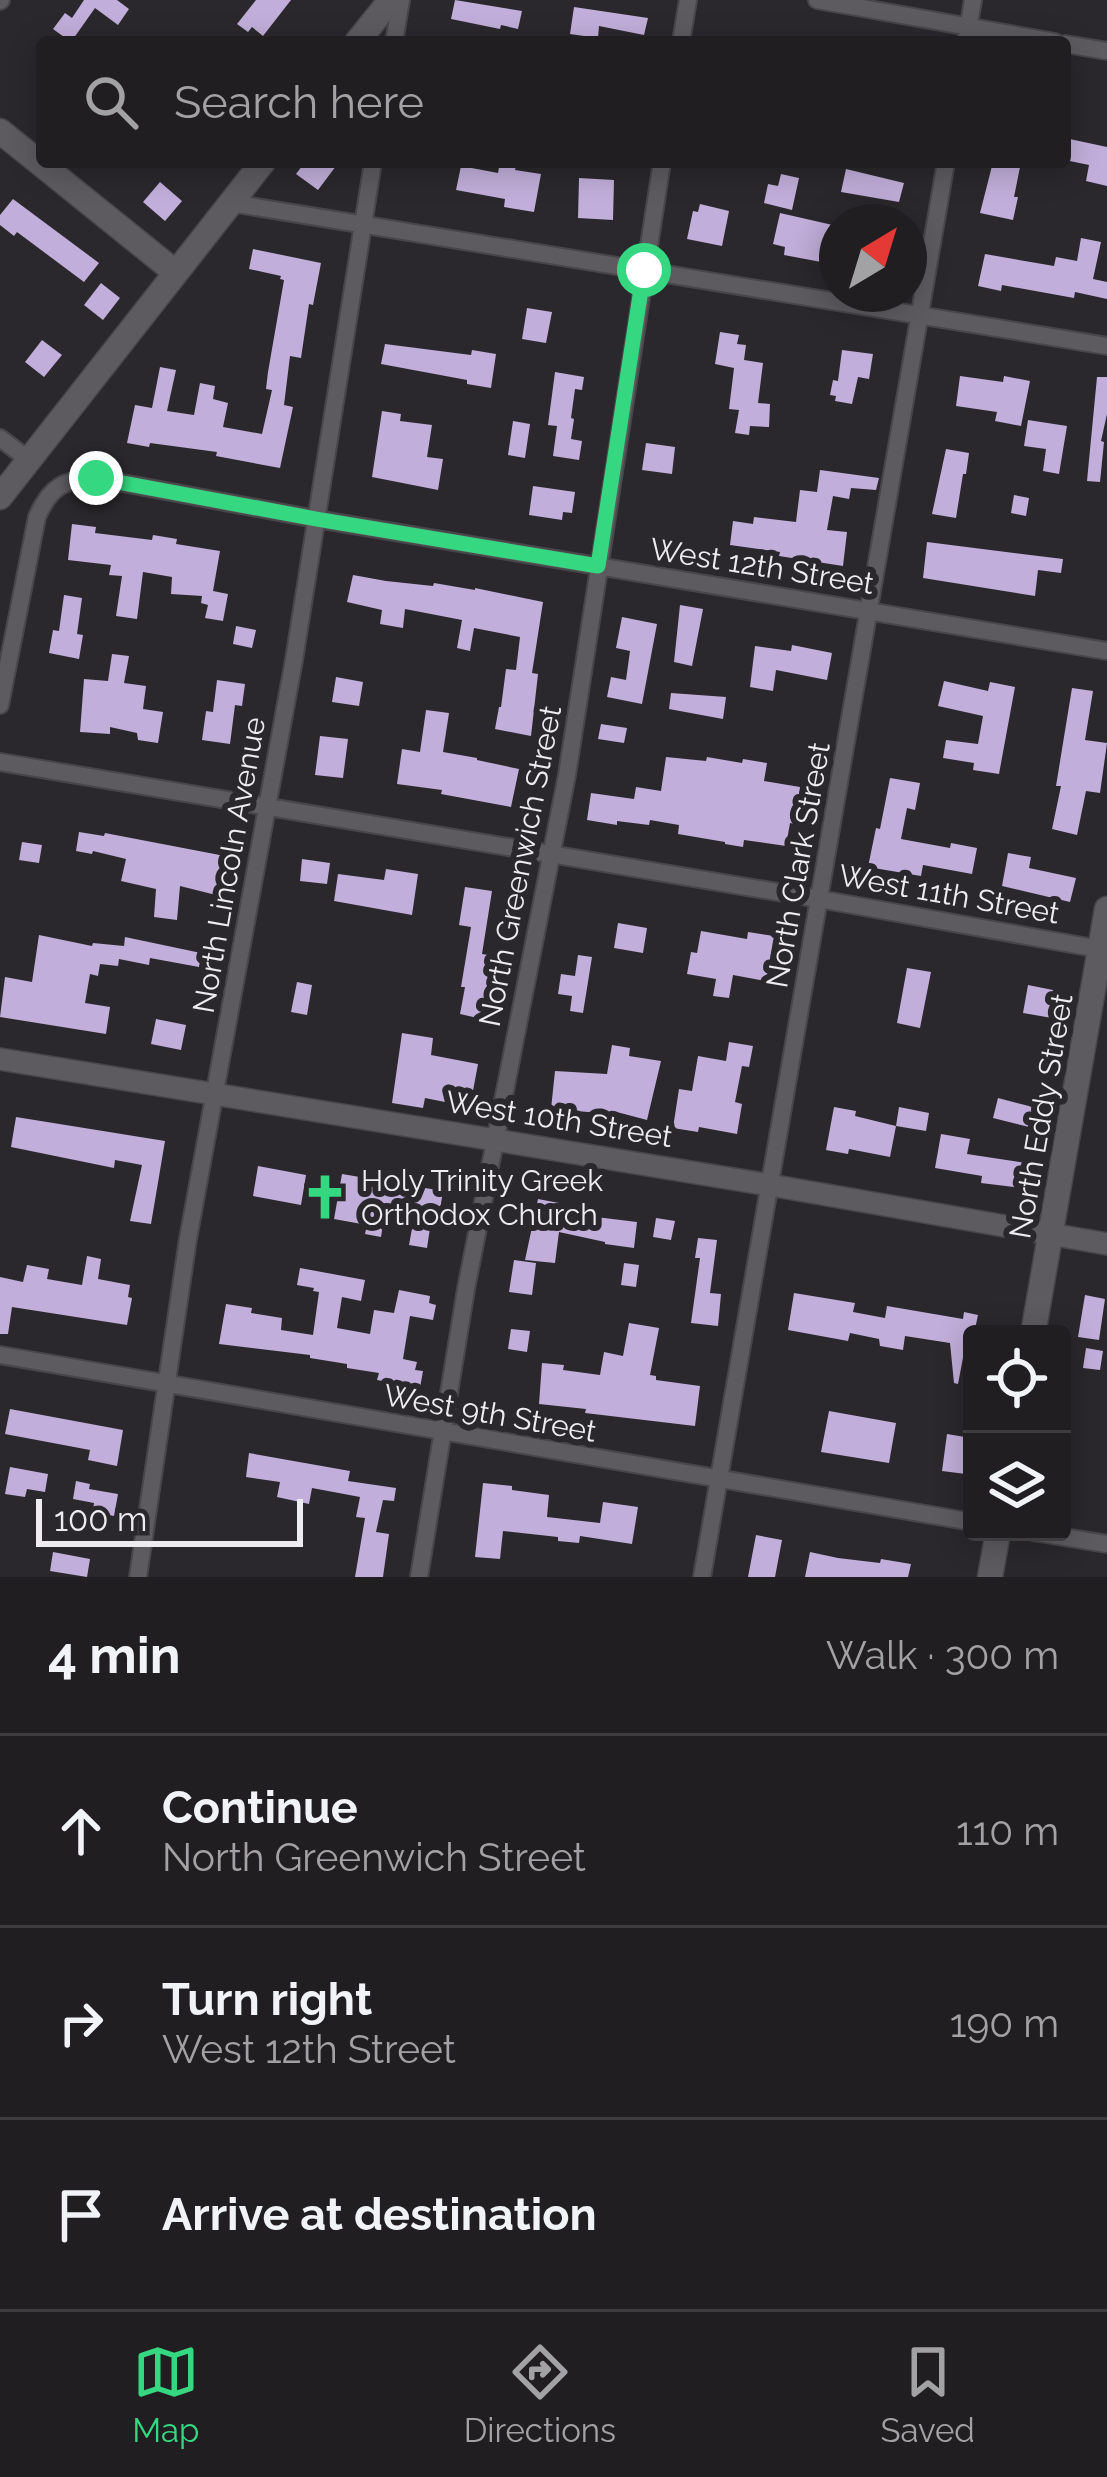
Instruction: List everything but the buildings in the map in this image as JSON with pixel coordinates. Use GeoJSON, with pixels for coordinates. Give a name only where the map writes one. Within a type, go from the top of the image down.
{"type":"FeatureCollection","features":[{"type":"Feature","properties":{"kind":"main road"},"geometry":{"type":"LineString","coordinates":[[362,36],[391,0]]}},
{"type":"Feature","properties":{"kind":"main road"},"geometry":{"type":"LineString","coordinates":[[0,131],[36,160]]}},
{"type":"Feature","properties":{"kind":"main road"},"geometry":{"type":"LineString","coordinates":[[46,168],[175,272]]}},
{"type":"Feature","properties":{"kind":"main road"},"geometry":{"type":"LineString","coordinates":[[0,497],[258,168]]}},
{"type":"Feature","properties":{"kind":"main road","name":"North Eddy Street"},"geometry":{"type":"LineString","coordinates":[[1035,1325],[1104,949],[1107,909]]}},
{"type":"Feature","properties":{"kind":"main road"},"geometry":{"type":"LineString","coordinates":[[990,1577],[996,1541]]}},
{"type":"Feature","properties":{"kind":"street"},"geometry":{"type":"LineString","coordinates":[[395,36],[401,0]]}},
{"type":"Feature","properties":{"kind":"street"},"geometry":{"type":"LineString","coordinates":[[682,36],[688,0]]}},
{"type":"Feature","properties":{"kind":"street"},"geometry":{"type":"LineString","coordinates":[[817,0],[968,34],[973,0]]}},
{"type":"Feature","properties":{"kind":"street"},"geometry":{"type":"LineString","coordinates":[[1071,45],[1107,51]]}},
{"type":"Feature","properties":{"kind":"street","name":"North Lincoln Avenue"},"geometry":{"type":"LineString","coordinates":[[138,1577],[188,1240],[267,807],[373,168]]}},
{"type":"Feature","properties":{"kind":"street","name":"North Greenwich Street"},"geometry":{"type":"LineString","coordinates":[[419,1577],[466,1288],[567,775],[661,168]]}},
{"type":"Feature","properties":{"kind":"street","name":"North Clark Street"},"geometry":{"type":"LineString","coordinates":[[702,1577],[945,168]]}},
{"type":"Feature","properties":{"kind":"street"},"geometry":{"type":"LineString","coordinates":[[231,203],[1107,346]]}},
{"type":"Feature","properties":{"kind":"street"},"geometry":{"type":"LineString","coordinates":[[0,438],[28,460]]}},
{"type":"Feature","properties":{"kind":"street","name":"West 12th Street"},"geometry":{"type":"LineString","coordinates":[[0,705],[43,502],[63,483],[96,478],[1107,651]]}},
{"type":"Feature","properties":{"kind":"street","name":"West 11th Street"},"geometry":{"type":"LineString","coordinates":[[0,762],[1104,949]]}},
{"type":"Feature","properties":{"kind":"street","name":"West 10th Street"},"geometry":{"type":"LineString","coordinates":[[0,1060],[1107,1244]]}},
{"type":"Feature","properties":{"kind":"street","name":"West 9th Street"},"geometry":{"type":"LineString","coordinates":[[0,1355],[963,1520]]}},
{"type":"Feature","properties":{"kind":"street"},"geometry":{"type":"LineString","coordinates":[[1071,1538],[1107,1544]]}},
{"type":"Feature","properties":{"kind":"place","name":"Holy Trinity Greek Orthodox Church"},"geometry":{"type":"Point","coordinates":[325,1197]}},
{"type":"Feature","properties":{"kind":"route"},"geometry":{"type":"LineString","coordinates":[[96,478],[598,566],[644,270]]}}]}
